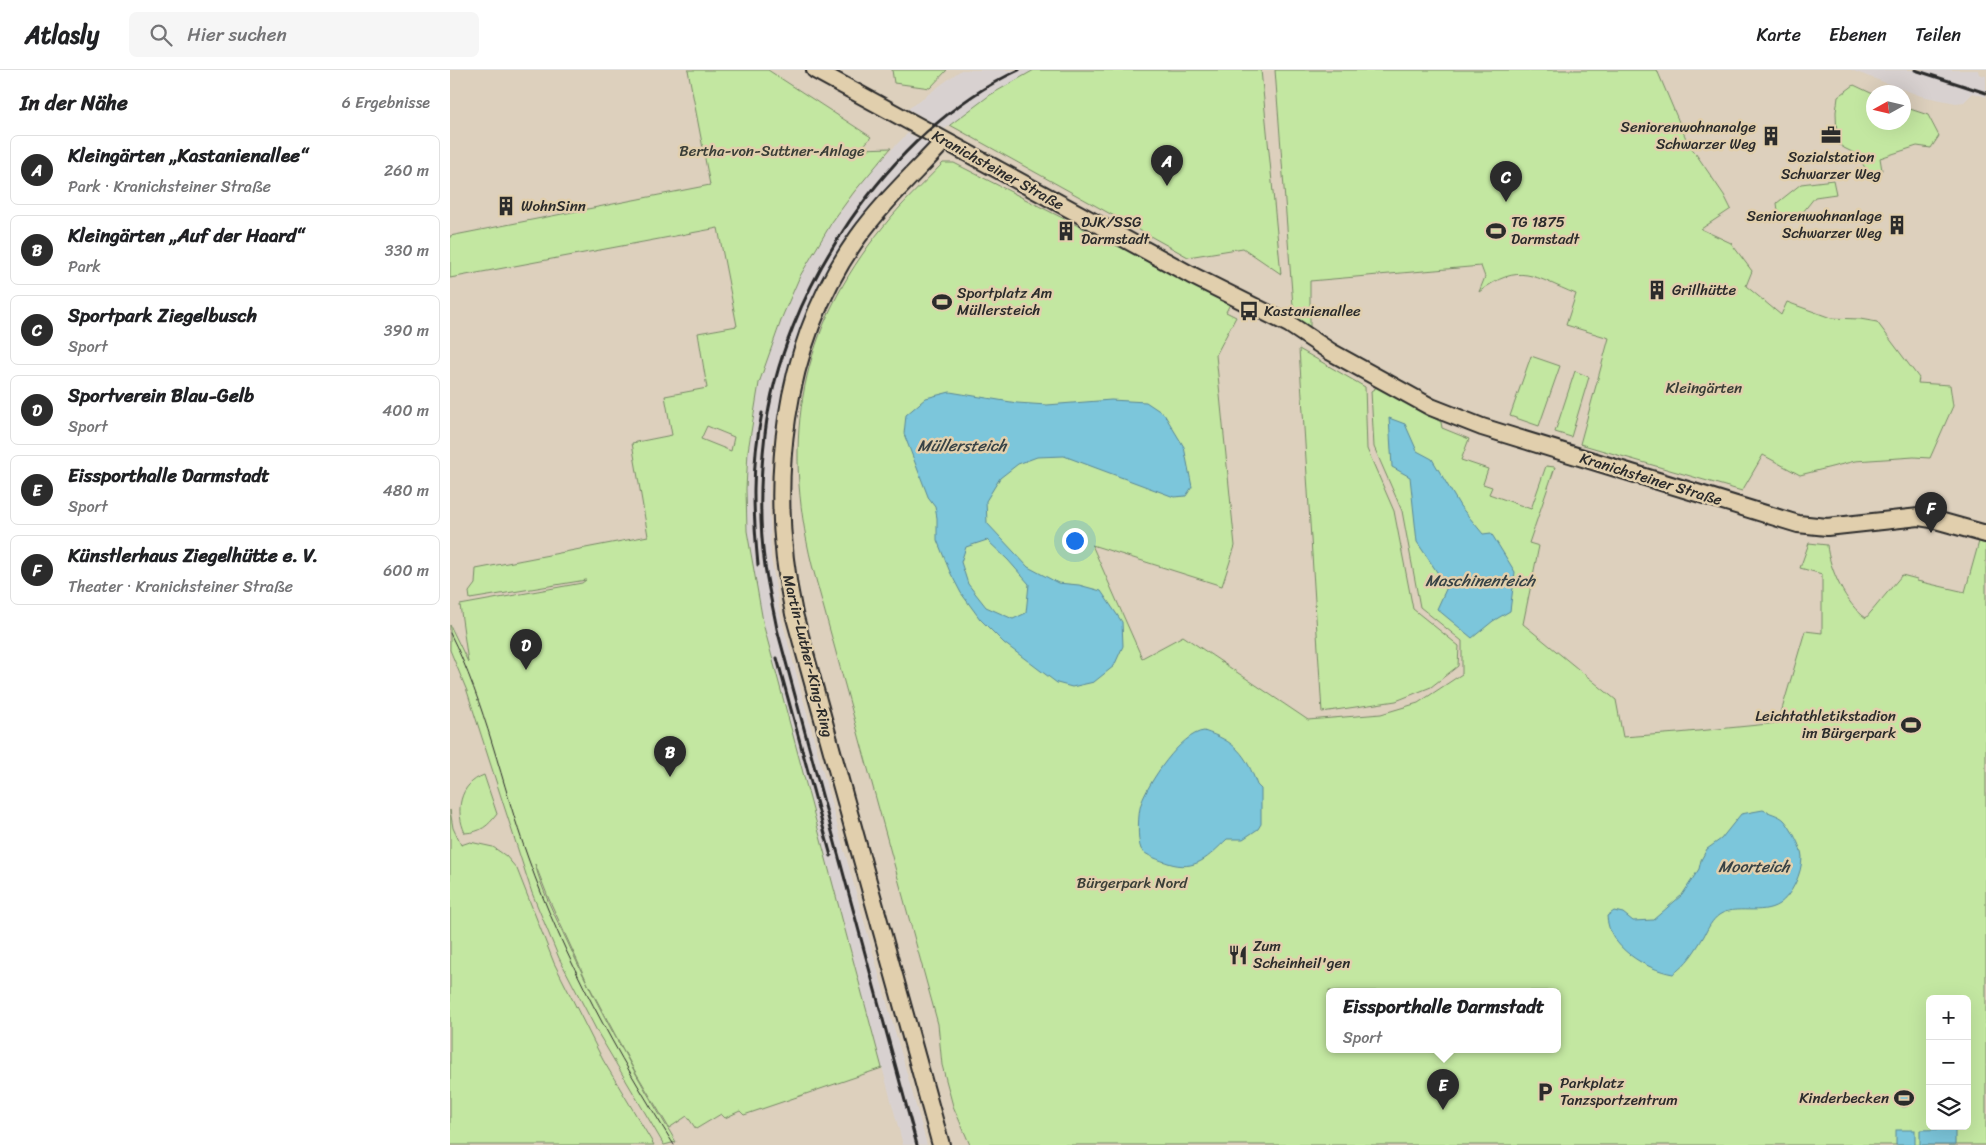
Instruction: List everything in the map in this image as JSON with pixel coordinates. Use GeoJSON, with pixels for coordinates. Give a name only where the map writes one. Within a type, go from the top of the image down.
{"type":"FeatureCollection","features":[{"type":"Feature","properties":{"kind":"main road","name":"Kranichsteiner Straße"},"geometry":{"type":"LineString","coordinates":[[815,70],[1208,284],[1289,324],[1331,352],[1431,407],[1482,428],[1798,524],[1827,527],[1919,517],[1986,534]]}},
{"type":"Feature","properties":{"kind":"main road","name":"Martin-Luther-King-Ring"},"geometry":{"type":"LineString","coordinates":[[941,1145],[794,614],[785,561],[780,488],[784,438],[793,386],[802,352],[816,314],[840,266],[858,238],[879,210],[944,141]]}},
{"type":"Feature","properties":{"kind":"shaded area"},"geometry":{"type":"Polygon","coordinates":[[[961,70],[1034,70],[990,95],[945,129],[908,109],[961,70]]]}},
{"type":"Feature","properties":{"kind":"shaded area"},"geometry":{"type":"Polygon","coordinates":[[[1851,70],[1978,70],[1979,74],[1986,76],[1986,97],[1973,93],[1964,102],[1956,103],[1911,92],[1911,85],[1891,85],[1851,70]]]}},
{"type":"Feature","properties":{"kind":"shaded area"},"geometry":{"type":"Polygon","coordinates":[[[908,133],[930,144],[864,216],[838,254],[813,301],[797,338],[782,389],[773,441],[769,488],[771,558],[780,613],[927,1145],[903,1145],[764,627],[747,531],[746,489],[748,451],[759,383],[783,315],[800,276],[832,222],[876,165],[908,133]]]}},
{"type":"Feature","properties":{"kind":"green space","name":"Bertha-von-Suttner-Anlage"},"geometry":{"type":"Polygon","coordinates":[[[688,70],[768,70],[871,137],[861,149],[891,148],[854,192],[832,222],[800,276],[783,315],[759,383],[748,451],[746,489],[747,531],[764,627],[882,1068],[744,1115],[740,1111],[725,1118],[721,1114],[696,1129],[687,1116],[669,1128],[632,1066],[588,984],[535,864],[549,903],[592,993],[633,1068],[676,1142],[664,1145],[598,1033],[559,958],[532,893],[467,691],[450,650],[450,625],[468,662],[460,605],[582,583],[586,580],[470,599],[469,592],[475,584],[476,569],[648,536],[632,443],[672,435],[665,396],[707,388],[698,333],[737,326],[718,228],[450,278],[450,236],[710,185],[688,70]],[[707,426],[701,439],[731,451],[734,437],[707,426]]]}},
{"type":"Feature","properties":{"kind":"green space"},"geometry":{"type":"Polygon","coordinates":[[[892,70],[947,70],[930,88],[894,83],[892,70]]]}},
{"type":"Feature","properties":{"kind":"green space"},"geometry":{"type":"Polygon","coordinates":[[[1034,70],[1261,70],[1281,274],[1243,248],[1188,257],[950,125],[990,95],[1034,70]]]}},
{"type":"Feature","properties":{"kind":"green space","name":"Kleingärten"},"geometry":{"type":"Polygon","coordinates":[[[1275,70],[1657,70],[1687,141],[1724,195],[1731,209],[1701,229],[1731,243],[1752,271],[1746,286],[1781,315],[1787,302],[1831,318],[1860,319],[1877,322],[1919,378],[1918,383],[1950,385],[1953,406],[1930,458],[1914,457],[1855,461],[1800,475],[1763,455],[1742,491],[1580,444],[1609,338],[1566,325],[1576,294],[1527,275],[1506,277],[1493,282],[1479,292],[1485,277],[1481,266],[1310,281],[1310,329],[1294,319],[1275,70]]]}},
{"type":"Feature","properties":{"kind":"green space"},"geometry":{"type":"Polygon","coordinates":[[[1854,85],[1866,91],[1866,130],[1911,130],[1911,109],[1928,115],[1939,136],[1931,148],[1917,146],[1880,158],[1882,170],[1878,176],[1870,175],[1856,154],[1837,143],[1836,112],[1838,97],[1854,85]]]}},
{"type":"Feature","properties":{"kind":"green space","name":"Bürgerpark Nord"},"geometry":{"type":"Polygon","coordinates":[[[943,163],[954,163],[1100,237],[1110,240],[1230,304],[1226,312],[1236,317],[1216,355],[1235,546],[1222,586],[1092,545],[1142,658],[1183,636],[1308,720],[1381,714],[1418,703],[1462,674],[1462,641],[1420,607],[1402,511],[1374,447],[1371,391],[1377,387],[1441,422],[1442,428],[1469,439],[1461,460],[1488,469],[1483,484],[1492,487],[1489,494],[1531,509],[1546,466],[1555,467],[1529,543],[1539,546],[1523,624],[1616,700],[1623,737],[1778,723],[1805,631],[1822,633],[1822,574],[1800,568],[1809,543],[1827,545],[1831,564],[1845,595],[1866,618],[1902,575],[1917,579],[1917,581],[1965,592],[1980,538],[1986,539],[1986,1145],[970,1145],[953,1106],[942,1065],[938,1024],[812,565],[803,518],[798,473],[799,429],[805,387],[816,345],[833,305],[855,266],[883,227],[943,163]]]}},
{"type":"Feature","properties":{"kind":"green space"},"geometry":{"type":"Polygon","coordinates":[[[1833,180],[1836,194],[1815,197],[1799,217],[1779,219],[1777,203],[1801,184],[1833,180]]]}},
{"type":"Feature","properties":{"kind":"green space"},"geometry":{"type":"Polygon","coordinates":[[[1299,349],[1365,387],[1367,449],[1394,511],[1413,609],[1459,646],[1458,666],[1431,687],[1396,701],[1322,712],[1299,349]]]}},
{"type":"Feature","properties":{"kind":"green space"},"geometry":{"type":"Polygon","coordinates":[[[1531,356],[1560,366],[1539,426],[1510,416],[1531,356]]]}},
{"type":"Feature","properties":{"kind":"green space"},"geometry":{"type":"Polygon","coordinates":[[[1575,371],[1589,377],[1571,437],[1555,432],[1575,371]]]}},
{"type":"Feature","properties":{"kind":"green space"},"geometry":{"type":"Polygon","coordinates":[[[484,775],[497,814],[484,828],[465,833],[460,816],[461,799],[469,785],[484,775]]]}},
{"type":"Feature","properties":{"kind":"green space"},"geometry":{"type":"Polygon","coordinates":[[[450,810],[453,828],[461,845],[470,842],[493,847],[506,856],[517,869],[554,963],[603,1060],[654,1145],[450,1145],[450,810]]]}},
{"type":"Feature","properties":{"kind":"water","name":"Müllersteich"},"geometry":{"type":"Polygon","coordinates":[[[950,392],[1017,403],[1047,405],[1111,400],[1146,402],[1164,414],[1184,447],[1192,487],[1186,496],[1174,497],[1064,456],[1037,457],[1018,464],[1000,478],[986,501],[987,523],[1028,567],[1058,583],[1079,585],[1101,591],[1122,622],[1123,646],[1114,666],[1094,682],[1072,687],[1057,683],[1004,643],[980,619],[961,593],[937,540],[935,507],[929,499],[904,434],[906,415],[926,398],[950,392]],[[987,540],[966,547],[961,562],[968,584],[986,607],[1013,619],[1026,613],[1029,584],[987,540]]]}},
{"type":"Feature","properties":{"kind":"water","name":"Maschinenteich"},"geometry":{"type":"Polygon","coordinates":[[[1389,418],[1405,424],[1417,451],[1432,459],[1460,506],[1483,534],[1491,533],[1515,572],[1510,611],[1493,621],[1472,638],[1437,609],[1447,587],[1417,542],[1410,477],[1392,467],[1389,418]]]}},
{"type":"Feature","properties":{"kind":"water"},"geometry":{"type":"Polygon","coordinates":[[[1204,731],[1224,739],[1244,757],[1257,785],[1261,789],[1261,824],[1258,829],[1243,839],[1227,839],[1214,852],[1194,864],[1186,866],[1168,863],[1153,857],[1141,849],[1138,833],[1141,804],[1166,760],[1185,740],[1204,731]]]}},
{"type":"Feature","properties":{"kind":"water","name":"Moorteich"},"geometry":{"type":"Polygon","coordinates":[[[1763,810],[1777,815],[1784,820],[1800,848],[1802,863],[1798,877],[1784,900],[1779,904],[1764,909],[1733,910],[1719,915],[1710,924],[1701,942],[1690,957],[1673,974],[1640,962],[1621,947],[1609,927],[1607,916],[1614,911],[1623,913],[1633,921],[1653,920],[1682,895],[1699,869],[1707,849],[1721,839],[1741,814],[1763,810]]]}},
{"type":"Feature","properties":{"kind":"water","name":"Kinderbecken"},"geometry":{"type":"Polygon","coordinates":[[[1906,1095],[1909,1096],[1909,1106],[1902,1107],[1899,1106],[1898,1099],[1899,1096],[1906,1095]]]}},
{"type":"Feature","properties":{"kind":"water"},"geometry":{"type":"Polygon","coordinates":[[[1896,1130],[1915,1130],[1915,1145],[1896,1145],[1896,1130]]]}},
{"type":"Feature","properties":{"kind":"water"},"geometry":{"type":"Polygon","coordinates":[[[1920,1130],[1955,1130],[1955,1145],[1920,1145],[1920,1130]]]}},
{"type":"Feature","properties":{"kind":"tram line"},"geometry":{"type":"LineString","coordinates":[[450,633],[474,688],[518,830],[542,896],[558,933],[612,1041],[674,1145]]}},
{"type":"Feature","properties":{"kind":"railway"},"geometry":{"type":"LineString","coordinates":[[917,1145],[777,629],[763,550],[761,500],[763,450],[775,381],[793,326],[818,273],[849,222],[886,174],[927,132],[971,97],[1019,70]]}},
{"type":"Feature","properties":{"kind":"railway"},"geometry":{"type":"LineString","coordinates":[[1915,70],[1986,93]]}},
{"type":"Feature","properties":{"kind":"railway"},"geometry":{"type":"LineString","coordinates":[[758,565],[754,489],[756,451],[762,413]]}},
{"type":"Feature","properties":{"kind":"railway"},"geometry":{"type":"LineString","coordinates":[[777,658],[831,856]]}},
{"type":"Feature","properties":{"kind":"place","name":"Sozialstation Schwarzer Weg"},"geometry":{"type":"Point","coordinates":[1831,135]}},
{"type":"Feature","properties":{"kind":"place","name":"Seniorenwohnanalge Schwarzer Weg"},"geometry":{"type":"Point","coordinates":[1771,136]}},
{"type":"Feature","properties":{"kind":"place","name":"Kleingärten „Kastanienallee“"},"geometry":{"type":"Point","coordinates":[1167,186]}},
{"type":"Feature","properties":{"kind":"place","name":"Sportpark Ziegelbusch"},"geometry":{"type":"Point","coordinates":[1506,202]}},
{"type":"Feature","properties":{"kind":"place","name":"WohnSinn"},"geometry":{"type":"Point","coordinates":[506,206]}},
{"type":"Feature","properties":{"kind":"place","name":"Seniorenwohnanlage Schwarzer Weg"},"geometry":{"type":"Point","coordinates":[1897,225]}},
{"type":"Feature","properties":{"kind":"place","name":"DJK/SSG Darmstadt"},"geometry":{"type":"Point","coordinates":[1066,231]}},
{"type":"Feature","properties":{"kind":"place","name":"TG 1875 Darmstadt"},"geometry":{"type":"Point","coordinates":[1496,231]}},
{"type":"Feature","properties":{"kind":"place","name":"Grillhütte"},"geometry":{"type":"Point","coordinates":[1657,290]}},
{"type":"Feature","properties":{"kind":"place","name":"Sportplatz Am Müllersteich"},"geometry":{"type":"Point","coordinates":[942,302]}},
{"type":"Feature","properties":{"kind":"place","name":"Kastanienallee"},"geometry":{"type":"Point","coordinates":[1249,311]}},
{"type":"Feature","properties":{"kind":"place","name":"Künstlerhaus Ziegelhütte e. V."},"geometry":{"type":"Point","coordinates":[1931,533]}},
{"type":"Feature","properties":{"kind":"place","name":"Sportverein Blau-Gelb"},"geometry":{"type":"Point","coordinates":[526,670]}},
{"type":"Feature","properties":{"kind":"place","name":"Leichtathletikstadion im Bürgerpark"},"geometry":{"type":"Point","coordinates":[1911,725]}},
{"type":"Feature","properties":{"kind":"place","name":"Kleingärten „Auf der Haard“"},"geometry":{"type":"Point","coordinates":[670,777]}},
{"type":"Feature","properties":{"kind":"place","name":"Zum Scheinheil'gen"},"geometry":{"type":"Point","coordinates":[1238,955]}},
{"type":"Feature","properties":{"kind":"place","name":"Parkplatz Tanzsportzentrum"},"geometry":{"type":"Point","coordinates":[1545,1092]}},
{"type":"Feature","properties":{"kind":"place","name":"Kinderbecken"},"geometry":{"type":"Point","coordinates":[1904,1098]}},
{"type":"Feature","properties":{"kind":"place","name":"Eissporthalle Darmstadt"},"geometry":{"type":"Point","coordinates":[1443,1110]}}]}
